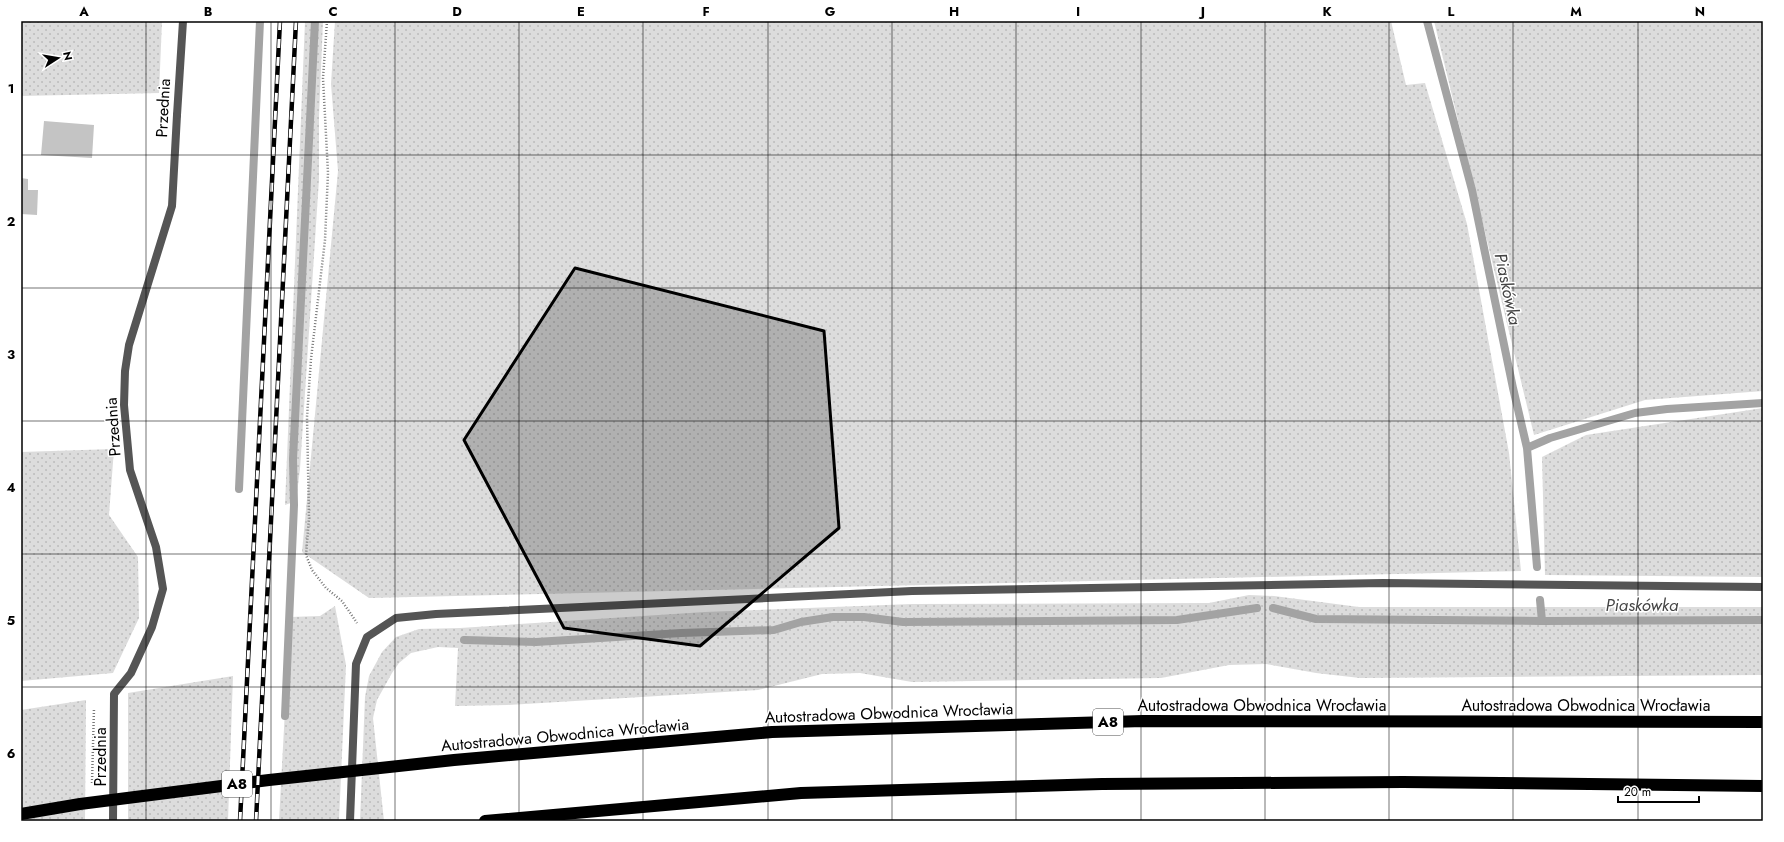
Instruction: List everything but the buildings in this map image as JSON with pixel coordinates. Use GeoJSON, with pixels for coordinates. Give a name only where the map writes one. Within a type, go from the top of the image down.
{"type":"FeatureCollection","features":[{"type":"Feature","properties":{"kind":"highway","name":"Autostradowa Obwodnica Wrocławia"},"geometry":{"type":"LineString","coordinates":[[21,814],[80,804],[269,780],[454,760],[772,732],[1143,720],[1763,722]]}},
{"type":"Feature","properties":{"kind":"highway"},"geometry":{"type":"LineString","coordinates":[[485,821],[801,793],[1102,784],[1403,782],[1763,786]]}},
{"type":"Feature","properties":{"kind":"street","name":"Przednia"},"geometry":{"type":"LineString","coordinates":[[113,821],[114,694],[132,673],[152,627],[163,589],[156,547],[130,470],[124,405],[124,371],[129,345],[172,206],[183,21]]}},
{"type":"Feature","properties":{"kind":"street"},"geometry":{"type":"LineString","coordinates":[[350,821],[356,664],[367,637],[396,618],[436,614],[912,591],[1383,583],[1763,587]]}},
{"type":"Feature","properties":{"kind":"path"},"geometry":{"type":"LineString","coordinates":[[327,21],[323,78],[328,173],[325,240],[311,359],[308,410],[309,518],[306,555],[312,570],[326,588],[342,601],[367,637]]}},
{"type":"Feature","properties":{"kind":"highlighted area"},"geometry":{"type":"Polygon","coordinates":[[[575,268],[824,331],[839,528],[700,646],[564,628],[464,440],[575,268]]]}},
{"type":"Feature","properties":{"kind":"shaded area"},"geometry":{"type":"Polygon","coordinates":[[[21,21],[162,21],[159,93],[21,96],[21,21]]]}},
{"type":"Feature","properties":{"kind":"shaded area"},"geometry":{"type":"Polygon","coordinates":[[[305,21],[323,21],[319,116],[319,179],[300,469],[296,501],[285,505],[305,21]]]}},
{"type":"Feature","properties":{"kind":"shaded area"},"geometry":{"type":"Polygon","coordinates":[[[335,21],[1391,21],[1406,85],[1425,83],[1467,224],[1509,453],[1521,571],[369,598],[302,552],[338,171],[331,84],[335,21]]]}},
{"type":"Feature","properties":{"kind":"shaded area"},"geometry":{"type":"Polygon","coordinates":[[[1434,21],[1763,21],[1763,391],[1645,400],[1534,435],[1434,21]]]}},
{"type":"Feature","properties":{"kind":"shaded area"},"geometry":{"type":"Polygon","coordinates":[[[1763,408],[1763,577],[1545,575],[1542,457],[1586,435],[1763,408]]]}},
{"type":"Feature","properties":{"kind":"shaded area"},"geometry":{"type":"Polygon","coordinates":[[[114,449],[109,515],[138,557],[139,618],[113,673],[21,681],[21,452],[114,449]]]}},
{"type":"Feature","properties":{"kind":"shaded area"},"geometry":{"type":"Polygon","coordinates":[[[1249,595],[1274,596],[1359,607],[1763,607],[1763,675],[1360,678],[1316,673],[1266,664],[1229,665],[1161,678],[912,682],[860,673],[822,674],[758,690],[507,705],[455,706],[458,648],[438,647],[411,653],[399,663],[377,700],[373,718],[384,821],[360,821],[365,697],[369,676],[382,652],[396,637],[419,629],[460,628],[705,612],[912,604],[1209,603],[1249,595]]]}},
{"type":"Feature","properties":{"kind":"shaded area"},"geometry":{"type":"Polygon","coordinates":[[[335,606],[346,665],[339,821],[279,821],[290,617],[320,616],[335,606]]]}},
{"type":"Feature","properties":{"kind":"shaded area"},"geometry":{"type":"Polygon","coordinates":[[[233,676],[228,821],[128,821],[128,693],[233,676]]]}},
{"type":"Feature","properties":{"kind":"shaded area"},"geometry":{"type":"Polygon","coordinates":[[[86,700],[85,821],[21,821],[21,710],[86,700]]]}},
{"type":"Feature","properties":{"kind":"waterway"},"geometry":{"type":"LineString","coordinates":[[239,489],[260,21]]}},
{"type":"Feature","properties":{"kind":"waterway"},"geometry":{"type":"LineString","coordinates":[[285,716],[294,505],[293,459],[315,21]]}},
{"type":"Feature","properties":{"kind":"waterway","name":"Piaskówka"},"geometry":{"type":"LineString","coordinates":[[1427,21],[1472,190],[1527,448],[1537,567]]}},
{"type":"Feature","properties":{"kind":"waterway"},"geometry":{"type":"LineString","coordinates":[[1527,448],[1550,438],[1635,413],[1667,409],[1763,403]]}},
{"type":"Feature","properties":{"kind":"waterway","name":"Piaskówka"},"geometry":{"type":"LineString","coordinates":[[1540,600],[1542,621]]}},
{"type":"Feature","properties":{"kind":"waterway"},"geometry":{"type":"LineString","coordinates":[[464,640],[536,642],[681,633],[774,630],[801,622],[833,617],[864,617],[903,622],[1177,620],[1257,608]]}},
{"type":"Feature","properties":{"kind":"waterway"},"geometry":{"type":"LineString","coordinates":[[1273,608],[1316,619],[1542,621],[1763,620]]}},
{"type":"Feature","properties":{"kind":"railway"},"geometry":{"type":"LineString","coordinates":[[240,821],[280,21]]}},
{"type":"Feature","properties":{"kind":"railway"},"geometry":{"type":"LineString","coordinates":[[256,821],[296,21]]}}]}
